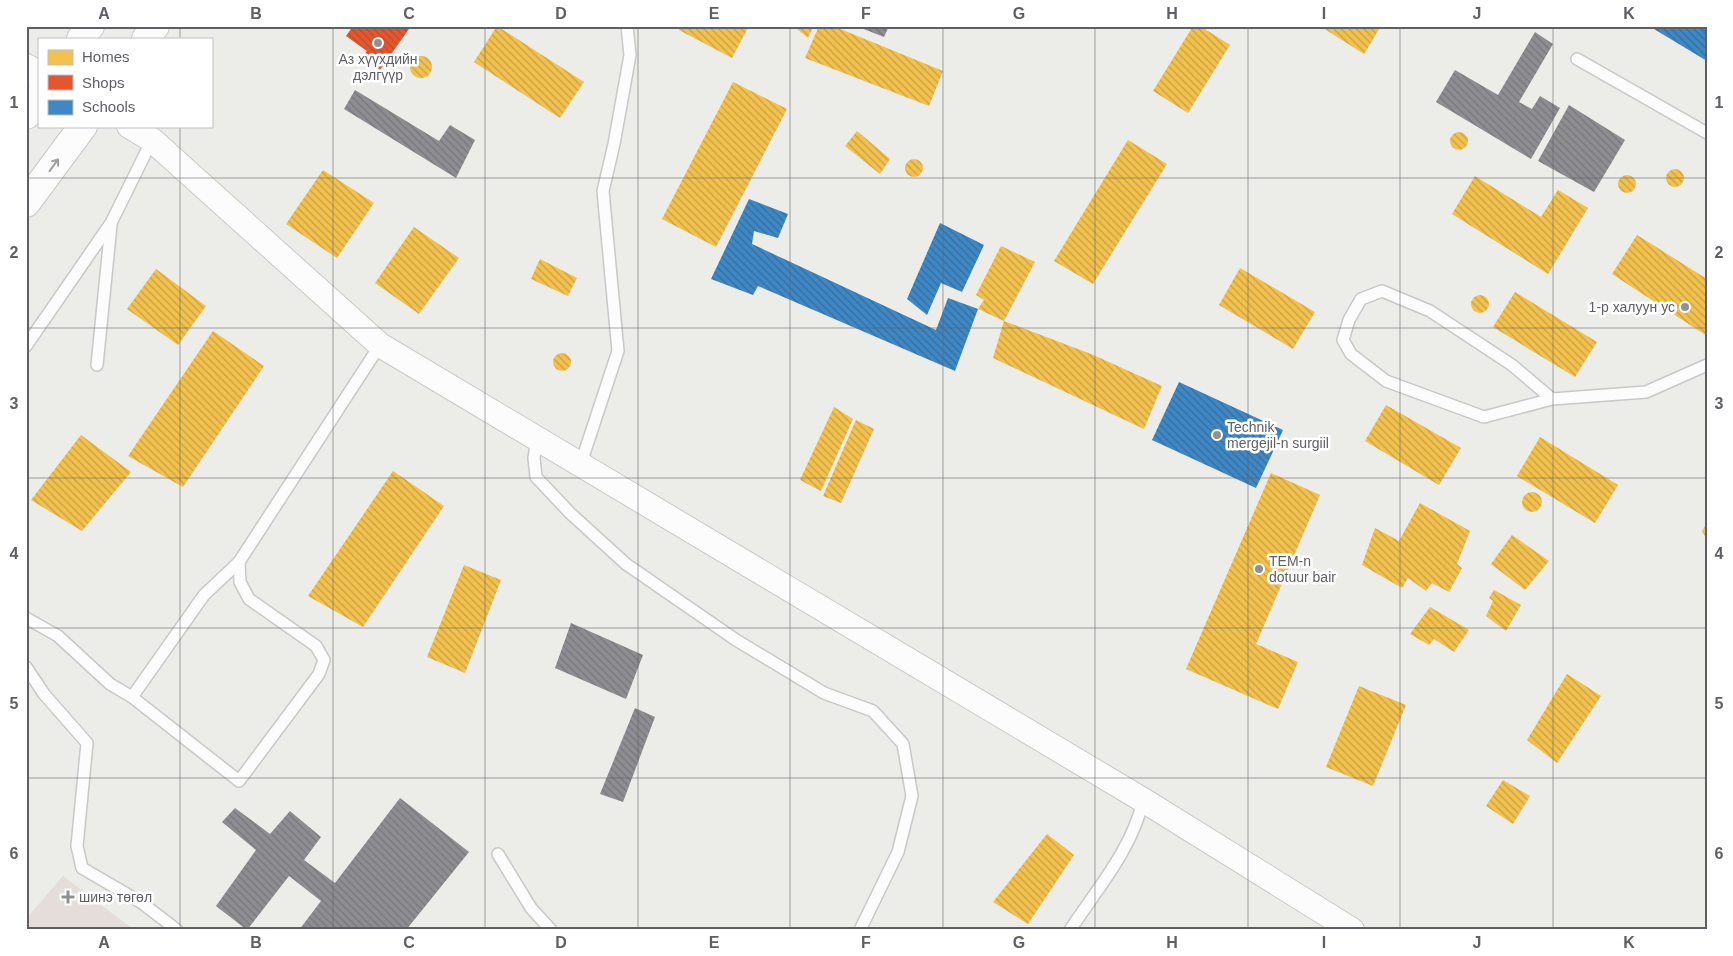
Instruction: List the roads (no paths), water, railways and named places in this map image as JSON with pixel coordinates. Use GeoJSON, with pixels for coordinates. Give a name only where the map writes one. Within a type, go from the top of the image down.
{"type":"FeatureCollection","features":[{"type":"Feature","properties":{"kind":"main road"},"geometry":{"type":"LineString","coordinates":[[82,38],[90,26]]}},
{"type":"Feature","properties":{"kind":"main road"},"geometry":{"type":"LineString","coordinates":[[147,38],[155,26]]}},
{"type":"Feature","properties":{"kind":"main road"},"geometry":{"type":"LineString","coordinates":[[26,68],[38,75]]}},
{"type":"Feature","properties":{"kind":"main road"},"geometry":{"type":"LineString","coordinates":[[26,114],[38,98]]}},
{"type":"Feature","properties":{"kind":"main road"},"geometry":{"type":"LineString","coordinates":[[26,203],[82,128]]}},
{"type":"Feature","properties":{"kind":"street"},"geometry":{"type":"LineString","coordinates":[[132,128],[152,140],[380,344],[1143,800],[1352,930]]}},
{"type":"Feature","properties":{"kind":"lane"},"geometry":{"type":"LineString","coordinates":[[581,463],[618,351],[603,190],[614,144],[630,55],[627,26]]}},
{"type":"Feature","properties":{"kind":"lane"},"geometry":{"type":"LineString","coordinates":[[1577,60],[1707,134]]}},
{"type":"Feature","properties":{"kind":"lane"},"geometry":{"type":"LineString","coordinates":[[26,346],[111,223],[152,140]]}},
{"type":"Feature","properties":{"kind":"lane"},"geometry":{"type":"LineString","coordinates":[[97,365],[111,223]]}},
{"type":"Feature","properties":{"kind":"lane"},"geometry":{"type":"LineString","coordinates":[[1552,399],[1512,365],[1430,311],[1382,291],[1361,299],[1349,320],[1343,340],[1352,354],[1386,381],[1484,417],[1552,399],[1646,392],[1707,365]]}},
{"type":"Feature","properties":{"kind":"lane"},"geometry":{"type":"LineString","coordinates":[[132,697],[204,595],[239,562],[380,344]]}},
{"type":"Feature","properties":{"kind":"lane"},"geometry":{"type":"LineString","coordinates":[[537,437],[534,458],[536,477],[570,513],[626,564],[736,640],[824,693],[873,711],[903,744],[912,796],[898,852],[860,930]]}},
{"type":"Feature","properties":{"kind":"lane"},"geometry":{"type":"LineString","coordinates":[[26,618],[58,636],[110,684],[132,697],[239,781],[319,674],[324,660],[316,646],[249,599],[240,582],[239,562]]}},
{"type":"Feature","properties":{"kind":"lane"},"geometry":{"type":"LineString","coordinates":[[26,667],[44,694],[87,743],[77,846],[82,868],[142,903],[177,930]]}},
{"type":"Feature","properties":{"kind":"lane"},"geometry":{"type":"LineString","coordinates":[[1070,930],[1132,838],[1140,817],[1143,800]]}},
{"type":"Feature","properties":{"kind":"lane"},"geometry":{"type":"LineString","coordinates":[[498,854],[531,908],[551,930]]}},
{"type":"Feature","properties":{"kind":"place","name":"Аз хүүхдийн дэлгүүр"},"geometry":{"type":"Point","coordinates":[378,43]}},
{"type":"Feature","properties":{"kind":"place","name":"1-р халуун ус"},"geometry":{"type":"Point","coordinates":[1685,307]}},
{"type":"Feature","properties":{"kind":"place","name":"Technik mergejil-n surgiil"},"geometry":{"type":"Point","coordinates":[1217,435]}},
{"type":"Feature","properties":{"kind":"place","name":"TEM-n dotuur bair"},"geometry":{"type":"Point","coordinates":[1259,569]}},
{"type":"Feature","properties":{"kind":"place","name":"шинэ төгөл"},"geometry":{"type":"Point","coordinates":[68,897]}}]}
